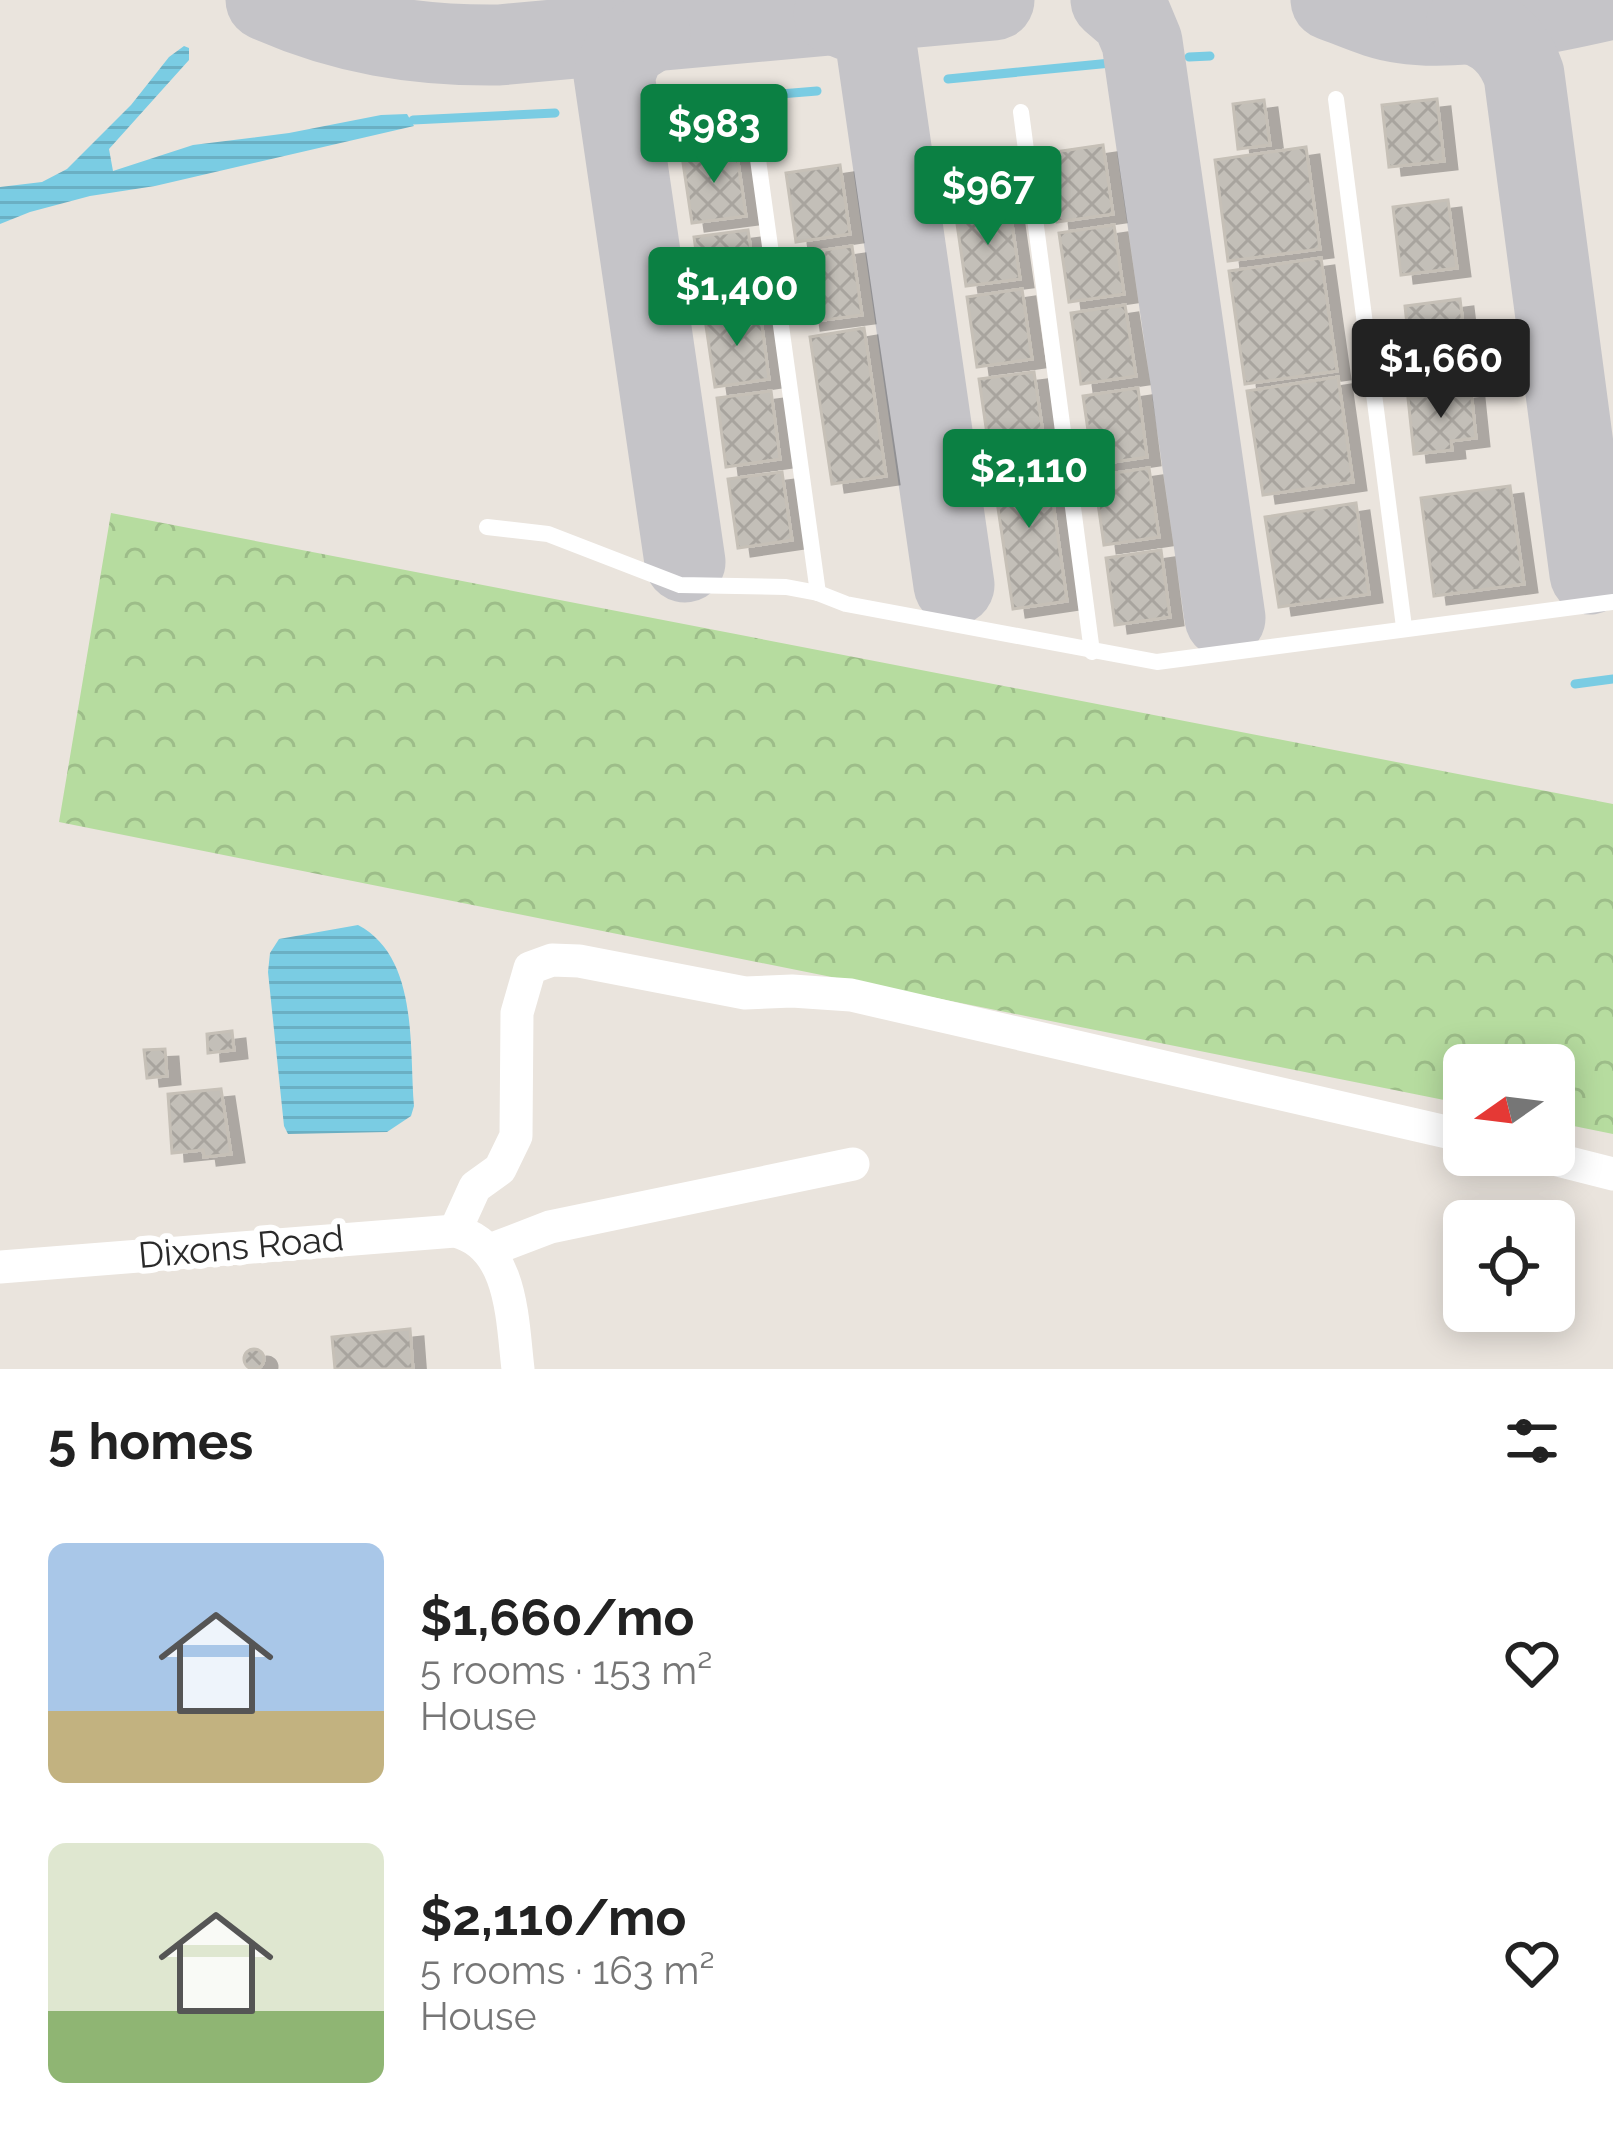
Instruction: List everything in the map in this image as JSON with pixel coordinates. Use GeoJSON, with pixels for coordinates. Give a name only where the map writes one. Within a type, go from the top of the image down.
{"type":"FeatureCollection","features":[{"type":"Feature","properties":{"kind":"street"},"geometry":{"type":"LineString","coordinates":[[518,1369],[512,1311],[475,1240],[475,1187],[500,1169],[516,1136],[517,1012],[530,968],[552,960],[745,993],[851,995],[1443,1131]]}},
{"type":"Feature","properties":{"kind":"street","name":"Dixons Road"},"geometry":{"type":"LineString","coordinates":[[0,1267],[475,1240],[853,1164]]}},
{"type":"Feature","properties":{"kind":"street"},"geometry":{"type":"LineString","coordinates":[[1575,1164],[1613,1174]]}},
{"type":"Feature","properties":{"kind":"lane"},"geometry":{"type":"LineString","coordinates":[[1336,99],[1404,627]]}},
{"type":"Feature","properties":{"kind":"lane"},"geometry":{"type":"LineString","coordinates":[[1021,112],[1092,652]]}},
{"type":"Feature","properties":{"kind":"lane"},"geometry":{"type":"LineString","coordinates":[[757,145],[818,593]]}},
{"type":"Feature","properties":{"kind":"lane"},"geometry":{"type":"LineString","coordinates":[[487,526],[548,534],[680,585],[786,586],[845,604],[1157,662],[1613,602]]}},
{"type":"Feature","properties":{"kind":"green space"},"geometry":{"type":"Polygon","coordinates":[[[111,513],[1613,804],[1613,1134],[1575,1126],[1575,1044],[1443,1044],[1443,1100],[59,822],[111,513]]]}},
{"type":"Feature","properties":{"kind":"water"},"geometry":{"type":"Polygon","coordinates":[[[184,46],[189,48],[189,60],[109,149],[113,171],[193,145],[381,115],[407,114],[414,126],[155,186],[90,196],[0,224],[0,187],[42,182],[67,169],[184,46]]]}},
{"type":"Feature","properties":{"kind":"water"},"geometry":{"type":"Polygon","coordinates":[[[358,925],[378,940],[401,981],[410,1032],[411,1116],[387,1132],[288,1134],[268,972],[270,953],[279,939],[358,925]]]}},
{"type":"Feature","properties":{"kind":"building"},"geometry":{"type":"Polygon","coordinates":[[[1437,99],[1444,161],[1389,167],[1382,105],[1437,99]]]}},
{"type":"Feature","properties":{"kind":"building"},"geometry":{"type":"Polygon","coordinates":[[[1264,100],[1270,145],[1238,149],[1233,104],[1264,100]]]}},
{"type":"Feature","properties":{"kind":"building"},"geometry":{"type":"Polygon","coordinates":[[[1103,145],[1113,214],[1057,222],[1048,153],[1103,145]]]}},
{"type":"Feature","properties":{"kind":"building"},"geometry":{"type":"Polygon","coordinates":[[[1306,147],[1320,249],[1228,261],[1215,160],[1306,147]]]}},
{"type":"Feature","properties":{"kind":"building"},"geometry":{"type":"Polygon","coordinates":[[[736,148],[746,216],[692,223],[682,156],[736,148]]]}},
{"type":"Feature","properties":{"kind":"building"},"geometry":{"type":"Polygon","coordinates":[[[840,165],[850,234],[796,242],[786,173],[840,165]]]}},
{"type":"Feature","properties":{"kind":"building"},"geometry":{"type":"Polygon","coordinates":[[[1448,200],[1457,268],[1401,275],[1393,207],[1448,200]]]}},
{"type":"Feature","properties":{"kind":"building"},"geometry":{"type":"Polygon","coordinates":[[[1010,210],[1020,279],[966,286],[956,217],[1010,210]]]}},
{"type":"Feature","properties":{"kind":"building"},"geometry":{"type":"Polygon","coordinates":[[[1114,225],[1124,294],[1069,302],[1059,233],[1114,225]]]}},
{"type":"Feature","properties":{"kind":"building"},"geometry":{"type":"Polygon","coordinates":[[[748,230],[758,299],[704,306],[694,237],[748,230]]]}},
{"type":"Feature","properties":{"kind":"building"},"geometry":{"type":"Polygon","coordinates":[[[852,246],[862,315],[808,322],[798,254],[852,246]]]}},
{"type":"Feature","properties":{"kind":"building"},"geometry":{"type":"Polygon","coordinates":[[[1321,258],[1337,371],[1245,384],[1229,271],[1321,258]]]}},
{"type":"Feature","properties":{"kind":"building"},"geometry":{"type":"Polygon","coordinates":[[[1022,289],[1032,359],[977,367],[967,297],[1022,289]]]}},
{"type":"Feature","properties":{"kind":"building"},"geometry":{"type":"Polygon","coordinates":[[[1460,299],[1467,357],[1411,363],[1405,306],[1460,299]]]}},
{"type":"Feature","properties":{"kind":"building"},"geometry":{"type":"Polygon","coordinates":[[[1125,305],[1136,376],[1081,384],[1071,313],[1125,305]]]}},
{"type":"Feature","properties":{"kind":"building"},"geometry":{"type":"Polygon","coordinates":[[[760,311],[769,379],[715,387],[705,319],[760,311]]]}},
{"type":"Feature","properties":{"kind":"building"},"geometry":{"type":"Polygon","coordinates":[[[864,328],[886,476],[832,484],[810,337],[864,328]]]}},
{"type":"Feature","properties":{"kind":"building"},"geometry":{"type":"Polygon","coordinates":[[[1034,372],[1044,440],[989,448],[979,379],[1034,372]]]}},
{"type":"Feature","properties":{"kind":"building"},"geometry":{"type":"Polygon","coordinates":[[[1338,377],[1353,482],[1263,495],[1247,391],[1338,377]]]}},
{"type":"Feature","properties":{"kind":"building"},"geometry":{"type":"Polygon","coordinates":[[[1138,388],[1147,457],[1093,465],[1083,396],[1138,388]]]}},
{"type":"Feature","properties":{"kind":"building"},"geometry":{"type":"Polygon","coordinates":[[[1471,390],[1476,438],[1451,441],[1452,450],[1414,454],[1408,398],[1471,390]]]}},
{"type":"Feature","properties":{"kind":"building"},"geometry":{"type":"Polygon","coordinates":[[[771,391],[780,459],[726,467],[717,398],[771,391]]]}},
{"type":"Feature","properties":{"kind":"building"},"geometry":{"type":"Polygon","coordinates":[[[1046,453],[1067,601],[1013,609],[991,461],[1046,453]]]}},
{"type":"Feature","properties":{"kind":"building"},"geometry":{"type":"Polygon","coordinates":[[[1149,468],[1159,537],[1104,545],[1094,476],[1149,468]]]}},
{"type":"Feature","properties":{"kind":"building"},"geometry":{"type":"Polygon","coordinates":[[[782,472],[792,540],[738,548],[728,479],[782,472]]]}},
{"type":"Feature","properties":{"kind":"building"},"geometry":{"type":"Polygon","coordinates":[[[1510,486],[1524,584],[1434,596],[1421,498],[1510,486]]]}},
{"type":"Feature","properties":{"kind":"building"},"geometry":{"type":"Polygon","coordinates":[[[1356,503],[1369,594],[1279,607],[1265,517],[1356,503]]]}},
{"type":"Feature","properties":{"kind":"building"},"geometry":{"type":"Polygon","coordinates":[[[1161,550],[1170,617],[1115,625],[1106,558],[1161,550]]]}},
{"type":"Feature","properties":{"kind":"building"},"geometry":{"type":"Polygon","coordinates":[[[232,1031],[234,1050],[208,1053],[207,1034],[232,1031]]]}},
{"type":"Feature","properties":{"kind":"building"},"geometry":{"type":"Polygon","coordinates":[[[165,1049],[167,1076],[147,1078],[144,1050],[165,1049]]]}},
{"type":"Feature","properties":{"kind":"building"},"geometry":{"type":"Polygon","coordinates":[[[221,1089],[231,1154],[172,1153],[168,1094],[221,1089]]]}},
{"type":"Feature","properties":{"kind":"building"},"geometry":{"type":"Polygon","coordinates":[[[410,1329],[413,1369],[335,1369],[332,1337],[410,1329]]]}},
{"type":"Feature","properties":{"kind":"building"},"geometry":{"type":"Polygon","coordinates":[[[254,1349],[264,1359],[254,1369],[244,1359],[254,1349]]]}},
{"type":"Feature","properties":{"kind":"waterway"},"geometry":{"type":"LineString","coordinates":[[1189,57],[1210,56]]}},
{"type":"Feature","properties":{"kind":"waterway"},"geometry":{"type":"LineString","coordinates":[[948,79],[1111,63]]}},
{"type":"Feature","properties":{"kind":"waterway"},"geometry":{"type":"LineString","coordinates":[[685,102],[817,91]]}},
{"type":"Feature","properties":{"kind":"waterway"},"geometry":{"type":"LineString","coordinates":[[413,120],[555,113]]}},
{"type":"Feature","properties":{"kind":"waterway"},"geometry":{"type":"LineString","coordinates":[[1575,684],[1613,679]]}},
{"type":"Feature","properties":{"kind":"taxiway"},"geometry":{"type":"LineString","coordinates":[[266,0],[323,22],[380,36],[499,45],[994,0]]}},
{"type":"Feature","properties":{"kind":"taxiway"},"geometry":{"type":"LineString","coordinates":[[1111,0],[1132,18],[1142,42],[1225,618]]}},
{"type":"Feature","properties":{"kind":"taxiway"},"geometry":{"type":"LineString","coordinates":[[1331,0],[1384,19],[1426,25],[1505,20],[1607,0]]}},
{"type":"Feature","properties":{"kind":"taxiway"},"geometry":{"type":"LineString","coordinates":[[834,14],[864,26],[876,44],[954,585]]}},
{"type":"Feature","properties":{"kind":"taxiway"},"geometry":{"type":"LineString","coordinates":[[1467,22],[1503,41],[1524,75],[1590,574]]}},
{"type":"Feature","properties":{"kind":"taxiway"},"geometry":{"type":"LineString","coordinates":[[650,32],[625,48],[614,75],[685,562]]}}]}
